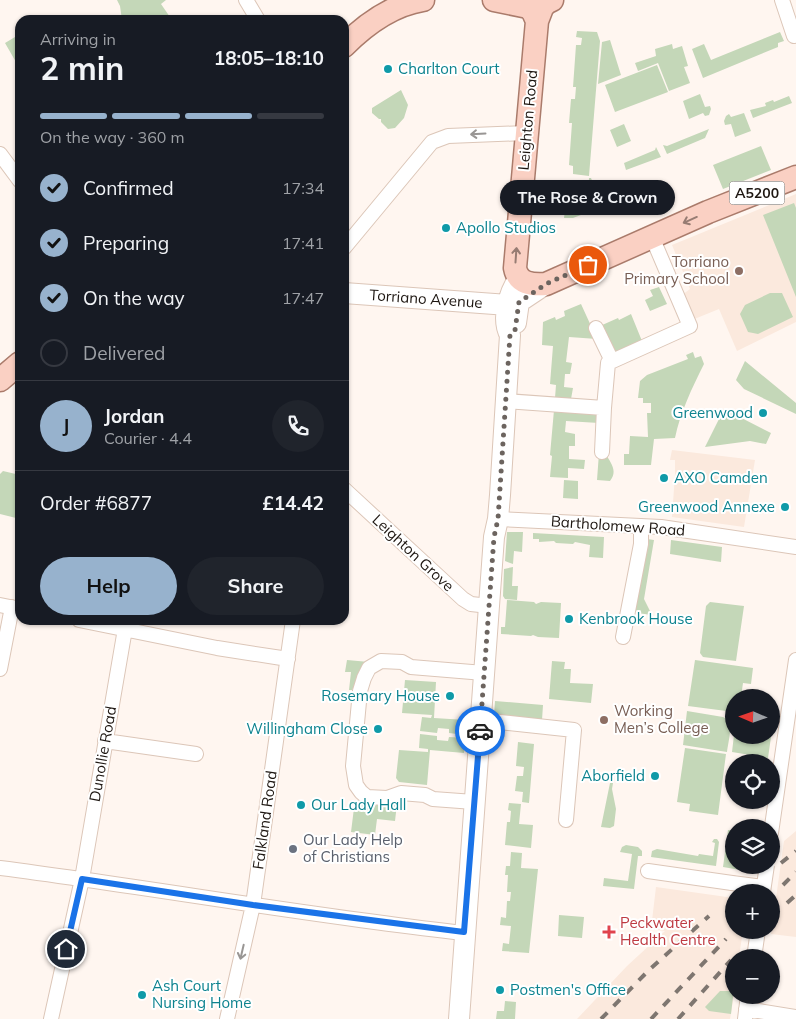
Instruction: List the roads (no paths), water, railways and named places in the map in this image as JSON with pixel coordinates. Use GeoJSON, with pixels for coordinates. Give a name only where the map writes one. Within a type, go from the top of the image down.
{"type":"FeatureCollection","features":[{"type":"Feature","properties":{"kind":"main road"},"geometry":{"type":"LineString","coordinates":[[349,42],[366,27],[393,9],[404,4],[423,0]]}},
{"type":"Feature","properties":{"kind":"main road"},"geometry":{"type":"LineString","coordinates":[[494,0],[528,6],[533,12],[536,21]]}},
{"type":"Feature","properties":{"kind":"main road"},"geometry":{"type":"LineString","coordinates":[[536,21],[542,8],[552,0]]}},
{"type":"Feature","properties":{"kind":"main road","name":"Leighton Road"},"geometry":{"type":"LineString","coordinates":[[519,278],[515,268],[536,21]]}},
{"type":"Feature","properties":{"kind":"main road","name":"A5200"},"geometry":{"type":"LineString","coordinates":[[546,284],[652,237],[796,177]]}},
{"type":"Feature","properties":{"kind":"main road"},"geometry":{"type":"LineString","coordinates":[[519,278],[524,282],[532,284],[546,284]]}},
{"type":"Feature","properties":{"kind":"main road"},"geometry":{"type":"LineString","coordinates":[[0,380],[15,367]]}},
{"type":"Feature","properties":{"kind":"street"},"geometry":{"type":"LineString","coordinates":[[246,0],[255,15]]}},
{"type":"Feature","properties":{"kind":"street"},"geometry":{"type":"LineString","coordinates":[[782,0],[794,36],[796,35]]}},
{"type":"Feature","properties":{"kind":"street"},"geometry":{"type":"LineString","coordinates":[[349,242],[432,142],[448,136],[526,133]]}},
{"type":"Feature","properties":{"kind":"street"},"geometry":{"type":"LineString","coordinates":[[0,154],[15,174]]}},
{"type":"Feature","properties":{"kind":"street"},"geometry":{"type":"LineString","coordinates":[[602,452],[608,363],[690,326],[652,237]]}},
{"type":"Feature","properties":{"kind":"street"},"geometry":{"type":"LineString","coordinates":[[459,1019],[494,537],[498,519],[510,335],[506,329],[510,292],[519,278]]}},
{"type":"Feature","properties":{"kind":"street"},"geometry":{"type":"LineString","coordinates":[[510,335],[515,330],[519,302],[546,284]]}},
{"type":"Feature","properties":{"kind":"street","name":"Torriano Avenue"},"geometry":{"type":"LineString","coordinates":[[349,293],[508,305]]}},
{"type":"Feature","properties":{"kind":"street"},"geometry":{"type":"LineString","coordinates":[[596,328],[612,361]]}},
{"type":"Feature","properties":{"kind":"street"},"geometry":{"type":"LineString","coordinates":[[506,401],[604,408]]}},
{"type":"Feature","properties":{"kind":"street","name":"Leighton Grove"},"geometry":{"type":"LineString","coordinates":[[349,494],[462,599],[471,604],[489,606]]}},
{"type":"Feature","properties":{"kind":"street","name":"Bartholomew Road"},"geometry":{"type":"LineString","coordinates":[[498,519],[661,527],[796,547]]}},
{"type":"Feature","properties":{"kind":"street"},"geometry":{"type":"LineString","coordinates":[[624,637],[641,544],[641,526]]}},
{"type":"Feature","properties":{"kind":"street"},"geometry":{"type":"LineString","coordinates":[[0,669],[11,607]]}},
{"type":"Feature","properties":{"kind":"street"},"geometry":{"type":"LineString","coordinates":[[105,625],[217,648],[288,659]]}},
{"type":"Feature","properties":{"kind":"street","name":"Falkland Road"},"geometry":{"type":"LineString","coordinates":[[227,1019],[253,905],[292,625]]}},
{"type":"Feature","properties":{"kind":"street","name":"Dunollie Road"},"geometry":{"type":"LineString","coordinates":[[51,1019],[82,879],[104,741],[125,629]]}},
{"type":"Feature","properties":{"kind":"street"},"geometry":{"type":"LineString","coordinates":[[474,802],[433,799],[425,795],[401,792],[388,798],[367,796],[356,785],[353,766],[360,691],[364,678],[373,664],[386,660],[402,662],[411,667],[484,673]]}},
{"type":"Feature","properties":{"kind":"street"},"geometry":{"type":"LineString","coordinates":[[773,819],[796,660]]}},
{"type":"Feature","properties":{"kind":"street"},"geometry":{"type":"LineString","coordinates":[[481,720],[574,730],[566,820]]}},
{"type":"Feature","properties":{"kind":"street"},"geometry":{"type":"LineString","coordinates":[[104,741],[196,754]]}},
{"type":"Feature","properties":{"kind":"street"},"geometry":{"type":"LineString","coordinates":[[0,868],[253,905],[464,932]]}},
{"type":"Feature","properties":{"kind":"street"},"geometry":{"type":"LineString","coordinates":[[648,871],[736,884]]}},
{"type":"Feature","properties":{"kind":"street"},"geometry":{"type":"LineString","coordinates":[[746,1014],[796,1017]]}},
{"type":"Feature","properties":{"kind":"railway"},"geometry":{"type":"LineString","coordinates":[[781,863],[796,851]]}},
{"type":"Feature","properties":{"kind":"railway"},"geometry":{"type":"LineString","coordinates":[[783,885],[796,872]]}},
{"type":"Feature","properties":{"kind":"railway"},"geometry":{"type":"LineString","coordinates":[[787,903],[796,895]]}},
{"type":"Feature","properties":{"kind":"railway"},"geometry":{"type":"LineString","coordinates":[[601,1019],[650,969],[709,916]]}},
{"type":"Feature","properties":{"kind":"railway"},"geometry":{"type":"LineString","coordinates":[[651,1019],[726,939]]}},
{"type":"Feature","properties":{"kind":"railway"},"geometry":{"type":"LineString","coordinates":[[678,1019],[725,967]]}},
{"type":"Feature","properties":{"kind":"place","name":"Charlton Court"},"geometry":{"type":"Point","coordinates":[388,69]}},
{"type":"Feature","properties":{"kind":"place","name":"Apollo Studios"},"geometry":{"type":"Point","coordinates":[446,228]}},
{"type":"Feature","properties":{"kind":"place","name":"The Rose & Crown"},"geometry":{"type":"Point","coordinates":[588,265]}},
{"type":"Feature","properties":{"kind":"place","name":"Torriano Primary School"},"geometry":{"type":"Point","coordinates":[739,271]}},
{"type":"Feature","properties":{"kind":"place","name":"Greenwood"},"geometry":{"type":"Point","coordinates":[763,413]}},
{"type":"Feature","properties":{"kind":"place","name":"AXO Camden"},"geometry":{"type":"Point","coordinates":[664,478]}},
{"type":"Feature","properties":{"kind":"place","name":"Greenwood Annexe"},"geometry":{"type":"Point","coordinates":[785,507]}},
{"type":"Feature","properties":{"kind":"place","name":"Kenbrook House"},"geometry":{"type":"Point","coordinates":[569,619]}},
{"type":"Feature","properties":{"kind":"place","name":"Rosemary House"},"geometry":{"type":"Point","coordinates":[450,696]}},
{"type":"Feature","properties":{"kind":"place","name":"Working Men’s College"},"geometry":{"type":"Point","coordinates":[604,720]}},
{"type":"Feature","properties":{"kind":"place","name":"Willingham Close"},"geometry":{"type":"Point","coordinates":[378,729]}},
{"type":"Feature","properties":{"kind":"place","name":"Aborfield"},"geometry":{"type":"Point","coordinates":[655,776]}},
{"type":"Feature","properties":{"kind":"place","name":"Our Lady Hall"},"geometry":{"type":"Point","coordinates":[301,805]}},
{"type":"Feature","properties":{"kind":"place","name":"Our Lady Help of Christians"},"geometry":{"type":"Point","coordinates":[293,849]}},
{"type":"Feature","properties":{"kind":"place","name":"Peckwater Health Centre"},"geometry":{"type":"Point","coordinates":[609,932]}},
{"type":"Feature","properties":{"kind":"place","name":"Postmen's Office"},"geometry":{"type":"Point","coordinates":[500,990]}},
{"type":"Feature","properties":{"kind":"place","name":"Ash Court Nursing Home"},"geometry":{"type":"Point","coordinates":[142,995]}}]}
